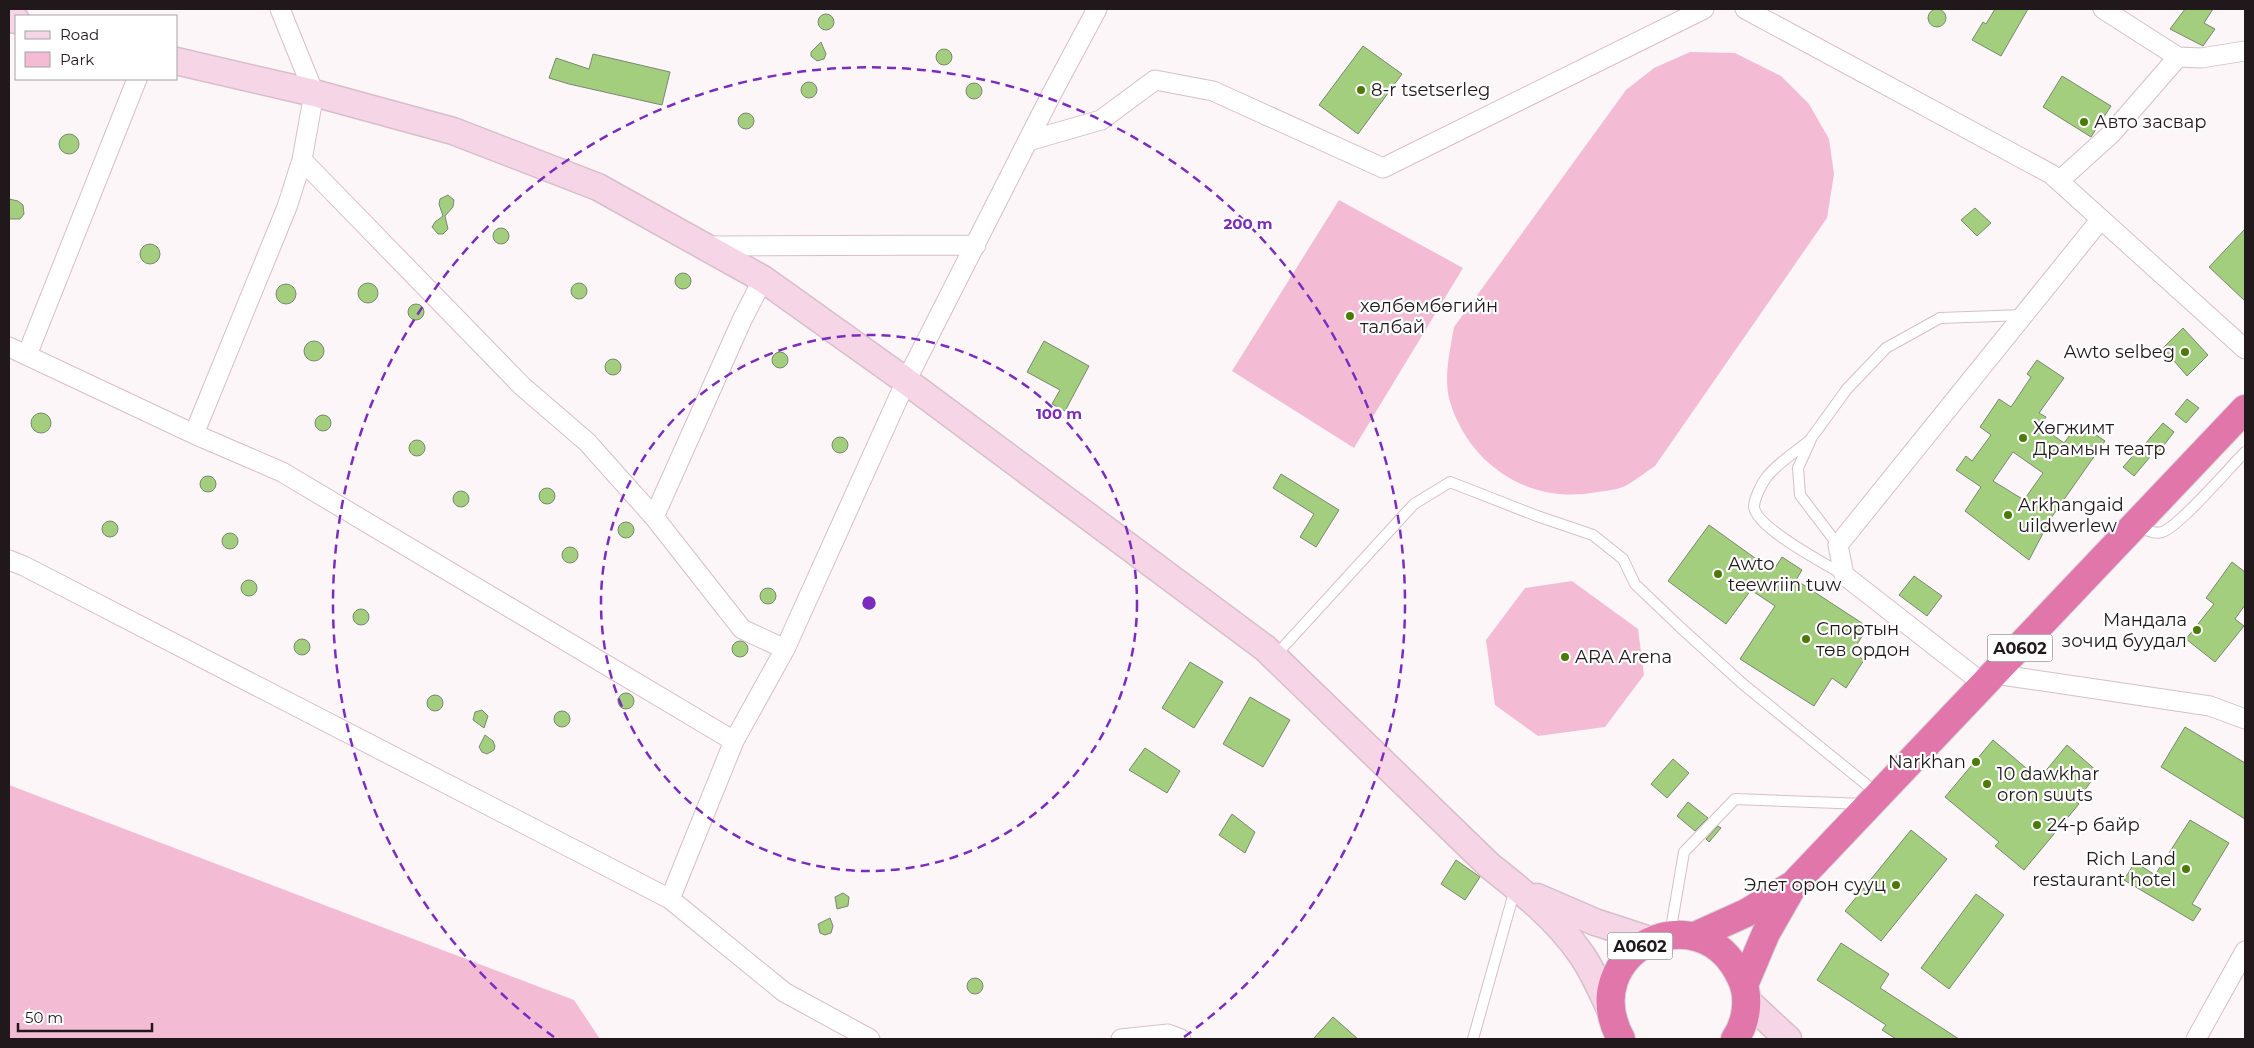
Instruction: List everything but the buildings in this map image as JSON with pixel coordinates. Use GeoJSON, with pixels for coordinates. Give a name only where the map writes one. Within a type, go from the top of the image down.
{"type":"FeatureCollection","features":[{"type":"Feature","properties":{"kind":"highway","name":"A0602"},"geometry":{"type":"LineString","coordinates":[[1735,1039],[1744,1020],[1745,992],[1766,933],[1794,884],[2245,410]]}},
{"type":"Feature","properties":{"kind":"highway","name":"A0602"},"geometry":{"type":"LineString","coordinates":[[1613,1028],[1611,988],[1619,968],[1632,952],[1671,937],[1746,913],[1794,884]]}},
{"type":"Feature","properties":{"kind":"highway","name":"A0602"},"geometry":{"type":"LineString","coordinates":[[1671,937],[1717,946],[1734,963],[1745,992]]}},
{"type":"Feature","properties":{"kind":"street"},"geometry":{"type":"LineString","coordinates":[[194,434],[287,207],[302,160],[314,93],[280,9]]}},
{"type":"Feature","properties":{"kind":"street"},"geometry":{"type":"LineString","coordinates":[[670,899],[734,741],[785,649],[906,381],[1028,140],[1097,9]]}},
{"type":"Feature","properties":{"kind":"street"},"geometry":{"type":"LineString","coordinates":[[1028,140],[1101,120],[1155,80],[1213,90],[1383,168],[1704,9]]}},
{"type":"Feature","properties":{"kind":"street"},"geometry":{"type":"LineString","coordinates":[[1745,9],[2051,174],[2243,343]]}},
{"type":"Feature","properties":{"kind":"street"},"geometry":{"type":"LineString","coordinates":[[2103,9],[2178,57],[2201,58],[2245,51]]}},
{"type":"Feature","properties":{"kind":"street"},"geometry":{"type":"LineString","coordinates":[[2059,181],[2111,134],[2178,57]]}},
{"type":"Feature","properties":{"kind":"street"},"geometry":{"type":"LineString","coordinates":[[178,61],[314,93],[453,131],[589,184],[707,246],[763,279],[906,381],[1265,648],[1490,866],[1516,886],[1562,930],[1582,954],[1597,980],[1613,1028]]}},
{"type":"Feature","properties":{"kind":"street"},"geometry":{"type":"LineString","coordinates":[[27,355],[136,80]]}},
{"type":"Feature","properties":{"kind":"street"},"geometry":{"type":"LineString","coordinates":[[302,160],[522,386],[587,442],[654,517],[742,629],[785,649]]}},
{"type":"Feature","properties":{"kind":"street"},"geometry":{"type":"LineString","coordinates":[[2101,219],[1838,546],[1844,575],[1990,680],[2210,706],[2245,719]]}},
{"type":"Feature","properties":{"kind":"street"},"geometry":{"type":"LineString","coordinates":[[707,246],[976,244]]}},
{"type":"Feature","properties":{"kind":"street"},"geometry":{"type":"LineString","coordinates":[[654,517],[742,320],[763,279]]}},
{"type":"Feature","properties":{"kind":"street"},"geometry":{"type":"LineString","coordinates":[[9,347],[194,434],[282,472],[734,741]]}},
{"type":"Feature","properties":{"kind":"street"},"geometry":{"type":"LineString","coordinates":[[9,560],[670,899],[784,992],[870,1039]]}},
{"type":"Feature","properties":{"kind":"street"},"geometry":{"type":"LineString","coordinates":[[1516,886],[1568,911],[1671,937]]}},
{"type":"Feature","properties":{"kind":"street"},"geometry":{"type":"LineString","coordinates":[[2196,1039],[2245,951]]}},
{"type":"Feature","properties":{"kind":"street"},"geometry":{"type":"LineString","coordinates":[[1745,992],[1788,1039]]}},
{"type":"Feature","properties":{"kind":"street"},"geometry":{"type":"LineString","coordinates":[[1122,1039],[1168,1034],[1180,1039]]}},
{"type":"Feature","properties":{"kind":"lane"},"geometry":{"type":"LineString","coordinates":[[1838,546],[1800,495],[1798,468],[1812,438],[1847,389],[1886,348],[1940,318],[2024,315]]}},
{"type":"Feature","properties":{"kind":"lane"},"geometry":{"type":"LineString","coordinates":[[1812,438],[1767,476],[1757,493],[1754,507],[1758,518],[1779,535],[1844,575]]}},
{"type":"Feature","properties":{"kind":"lane"},"geometry":{"type":"LineString","coordinates":[[2137,524],[2150,532],[2157,532],[2175,525],[2245,452]]}},
{"type":"Feature","properties":{"kind":"lane"},"geometry":{"type":"LineString","coordinates":[[1274,657],[1414,504],[1450,482],[1537,516],[1593,535],[1623,559],[1635,584],[1681,628],[1874,799]]}},
{"type":"Feature","properties":{"kind":"lane"},"geometry":{"type":"LineString","coordinates":[[1671,937],[1684,852],[1735,798],[1874,799]]}},
{"type":"Feature","properties":{"kind":"lane"},"geometry":{"type":"LineString","coordinates":[[1473,1039],[1516,886]]}},
{"type":"Feature","properties":{"kind":"green space"},"geometry":{"type":"Polygon","coordinates":[[[1690,52],[1735,53],[1781,76],[1809,104],[1829,139],[1834,174],[1827,218],[1655,466],[1627,485],[1610,490],[1572,494],[1549,492],[1526,486],[1506,476],[1488,462],[1472,445],[1459,425],[1450,402],[1447,384],[1454,327],[1626,90],[1654,68],[1690,52]]]}},
{"type":"Feature","properties":{"kind":"green space","name":"хөлбөмбөгийн талбай"},"geometry":{"type":"Polygon","coordinates":[[[1339,200],[1463,268],[1354,448],[1232,371],[1339,200]]]}},
{"type":"Feature","properties":{"kind":"green space","name":"ARA Arena"},"geometry":{"type":"Polygon","coordinates":[[[1572,581],[1638,629],[1644,675],[1605,727],[1538,736],[1495,705],[1486,640],[1525,588],[1572,581]]]}},
{"type":"Feature","properties":{"kind":"green space"},"geometry":{"type":"Polygon","coordinates":[[[9,785],[574,1000],[600,1039],[9,1039],[9,785]]]}},
{"type":"Feature","properties":{"kind":"place","name":"8-r tsetserleg"},"geometry":{"type":"Point","coordinates":[1361,90]}},
{"type":"Feature","properties":{"kind":"place","name":"Авто засвар"},"geometry":{"type":"Point","coordinates":[2084,122]}},
{"type":"Feature","properties":{"kind":"place","name":"хөлбөмбөгийн талбай"},"geometry":{"type":"Point","coordinates":[1350,316]}},
{"type":"Feature","properties":{"kind":"place","name":"Awto selbeg"},"geometry":{"type":"Point","coordinates":[2185,352]}},
{"type":"Feature","properties":{"kind":"place","name":"Хөгжимт Драмын театр"},"geometry":{"type":"Point","coordinates":[2023,438]}},
{"type":"Feature","properties":{"kind":"place","name":"Arkhangaid uildwerlew"},"geometry":{"type":"Point","coordinates":[2008,515]}},
{"type":"Feature","properties":{"kind":"place","name":"Awto teewriin tuw"},"geometry":{"type":"Point","coordinates":[1718,574]}},
{"type":"Feature","properties":{"kind":"place","name":"Мандала зочид буудал"},"geometry":{"type":"Point","coordinates":[2197,630]}},
{"type":"Feature","properties":{"kind":"place","name":"Спортын төв ордон"},"geometry":{"type":"Point","coordinates":[1806,639]}},
{"type":"Feature","properties":{"kind":"place","name":"ARA Arena"},"geometry":{"type":"Point","coordinates":[1565,657]}},
{"type":"Feature","properties":{"kind":"place","name":"Narkhan"},"geometry":{"type":"Point","coordinates":[1976,762]}},
{"type":"Feature","properties":{"kind":"place","name":"10 dawkhar oron suuts"},"geometry":{"type":"Point","coordinates":[1987,784]}},
{"type":"Feature","properties":{"kind":"place","name":"24-р байр"},"geometry":{"type":"Point","coordinates":[2037,825]}},
{"type":"Feature","properties":{"kind":"place","name":"Rich Land restaurant hotel"},"geometry":{"type":"Point","coordinates":[2186,869]}},
{"type":"Feature","properties":{"kind":"place","name":"Элет орон сууц"},"geometry":{"type":"Point","coordinates":[1896,885]}}]}
